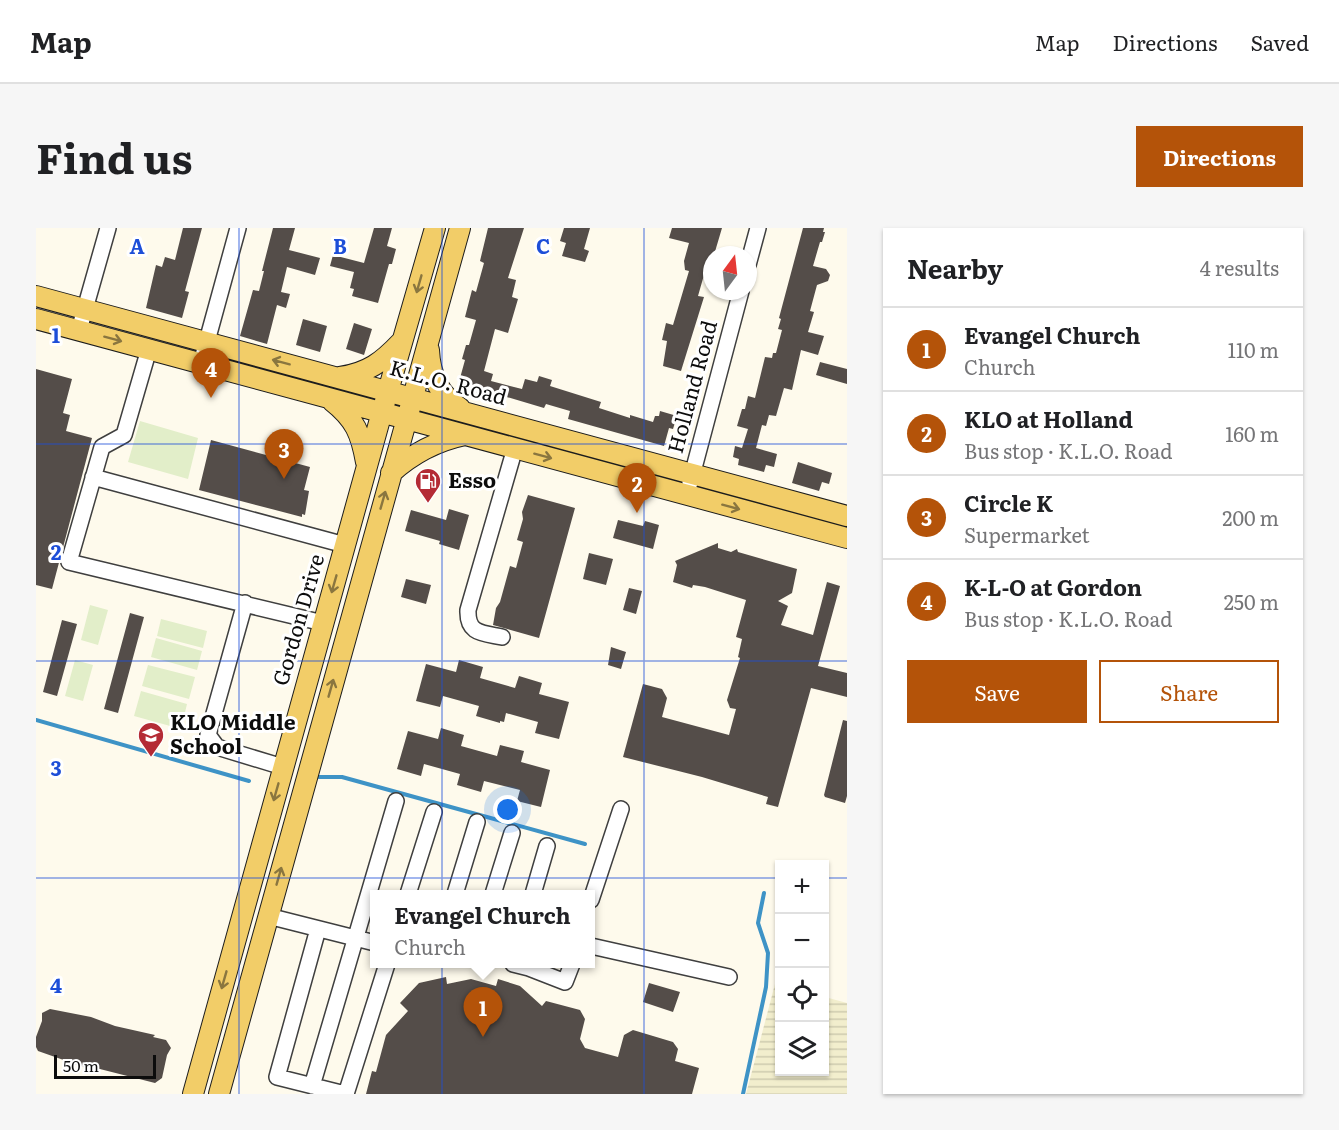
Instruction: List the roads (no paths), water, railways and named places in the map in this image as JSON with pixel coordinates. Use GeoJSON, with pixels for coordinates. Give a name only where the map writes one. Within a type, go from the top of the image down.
{"type":"FeatureCollection","features":[{"type":"Feature","properties":{"kind":"main road","name":"Gordon Drive"},"geometry":{"type":"LineString","coordinates":[[193,1094],[366,467],[435,228]]}},
{"type":"Feature","properties":{"kind":"main road"},"geometry":{"type":"LineString","coordinates":[[219,1094],[460,228]]}},
{"type":"Feature","properties":{"kind":"main road","name":"K.L.O. Road"},"geometry":{"type":"LineString","coordinates":[[36,296],[847,516]]}},
{"type":"Feature","properties":{"kind":"main road"},"geometry":{"type":"LineString","coordinates":[[36,319],[847,538]]}},
{"type":"Feature","properties":{"kind":"main road"},"geometry":{"type":"LineString","coordinates":[[429,337],[430,362],[439,387],[450,402],[471,414]]}},
{"type":"Feature","properties":{"kind":"main road"},"geometry":{"type":"LineString","coordinates":[[337,377],[358,375],[388,356],[402,341]]}},
{"type":"Feature","properties":{"kind":"main road"},"geometry":{"type":"LineString","coordinates":[[327,397],[353,421],[363,447],[366,467]]}},
{"type":"Feature","properties":{"kind":"main road"},"geometry":{"type":"LineString","coordinates":[[391,473],[406,460],[428,448],[447,439],[466,435]]}},
{"type":"Feature","properties":{"kind":"street"},"geometry":{"type":"LineString","coordinates":[[79,330],[108,228]]}},
{"type":"Feature","properties":{"kind":"street"},"geometry":{"type":"LineString","coordinates":[[201,363],[238,228]]}},
{"type":"Feature","properties":{"kind":"street"},"geometry":{"type":"LineString","coordinates":[[753,246],[758,228]]}},
{"type":"Feature","properties":{"kind":"street","name":"Holland Road"},"geometry":{"type":"LineString","coordinates":[[686,495],[739,300]]}},
{"type":"Feature","properties":{"kind":"street"},"geometry":{"type":"LineString","coordinates":[[149,349],[124,435],[102,447],[69,562],[323,623]]}},
{"type":"Feature","properties":{"kind":"street"},"geometry":{"type":"LineString","coordinates":[[502,637],[484,634],[472,628],[468,621],[468,610],[515,448]]}},
{"type":"Feature","properties":{"kind":"street"},"geometry":{"type":"LineString","coordinates":[[93,477],[345,545]]}},
{"type":"Feature","properties":{"kind":"street"},"geometry":{"type":"LineString","coordinates":[[245,603],[208,735],[217,747],[283,766]]}},
{"type":"Feature","properties":{"kind":"street"},"geometry":{"type":"LineString","coordinates":[[312,1086],[396,801]]}},
{"type":"Feature","properties":{"kind":"street"},"geometry":{"type":"LineString","coordinates":[[594,890],[621,809]]}},
{"type":"Feature","properties":{"kind":"street"},"geometry":{"type":"LineString","coordinates":[[409,890],[434,812]]}},
{"type":"Feature","properties":{"kind":"street"},"geometry":{"type":"LineString","coordinates":[[456,890],[477,822]]}},
{"type":"Feature","properties":{"kind":"street"},"geometry":{"type":"LineString","coordinates":[[494,890],[512,834]]}},
{"type":"Feature","properties":{"kind":"street"},"geometry":{"type":"LineString","coordinates":[[534,890],[547,846]]}},
{"type":"Feature","properties":{"kind":"street"},"geometry":{"type":"LineString","coordinates":[[268,916],[370,942]]}},
{"type":"Feature","properties":{"kind":"street"},"geometry":{"type":"LineString","coordinates":[[318,929],[277,1077],[346,1094],[385,968]]}},
{"type":"Feature","properties":{"kind":"street"},"geometry":{"type":"LineString","coordinates":[[595,947],[729,976]]}},
{"type":"Feature","properties":{"kind":"street"},"geometry":{"type":"LineString","coordinates":[[529,968],[566,982],[570,968]]}},
{"type":"Feature","properties":{"kind":"waterway"},"geometry":{"type":"LineString","coordinates":[[36,720],[249,781]]}},
{"type":"Feature","properties":{"kind":"waterway"},"geometry":{"type":"LineString","coordinates":[[319,777],[342,777],[585,844]]}},
{"type":"Feature","properties":{"kind":"waterway"},"geometry":{"type":"LineString","coordinates":[[743,1094],[766,987],[768,953],[758,923],[764,893]]}},
{"type":"Feature","properties":{"kind":"place","name":"K-L-O at Gordon"},"geometry":{"type":"Point","coordinates":[211,398]}},
{"type":"Feature","properties":{"kind":"place","name":"Circle K"},"geometry":{"type":"Point","coordinates":[284,479]}},
{"type":"Feature","properties":{"kind":"place","name":"Esso"},"geometry":{"type":"Point","coordinates":[428,504]}},
{"type":"Feature","properties":{"kind":"place","name":"KLO at Holland"},"geometry":{"type":"Point","coordinates":[637,513]}},
{"type":"Feature","properties":{"kind":"place","name":"KLO Middle School"},"geometry":{"type":"Point","coordinates":[151,758]}},
{"type":"Feature","properties":{"kind":"place","name":"Evangel Church"},"geometry":{"type":"Point","coordinates":[483,1037]}}]}
